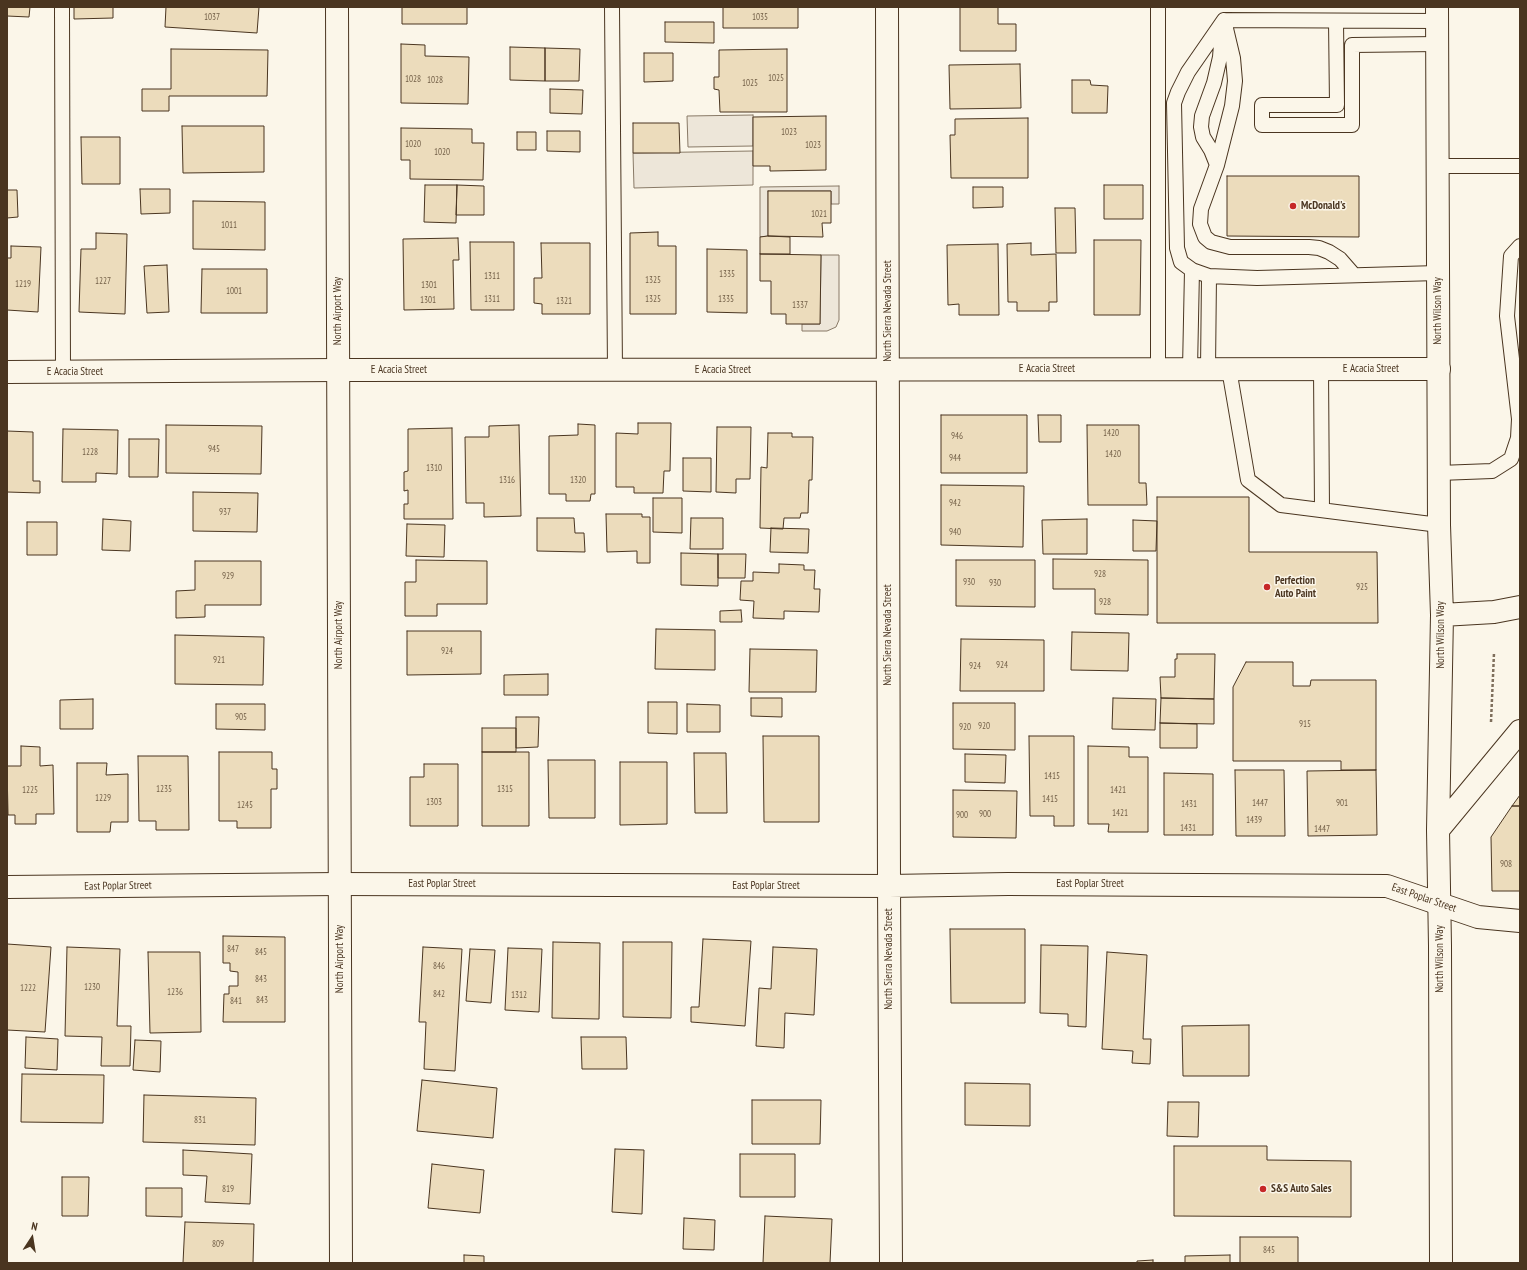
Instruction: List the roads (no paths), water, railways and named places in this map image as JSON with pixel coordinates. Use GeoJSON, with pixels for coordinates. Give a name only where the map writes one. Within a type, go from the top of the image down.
{"type":"FeatureCollection","features":[{"type":"Feature","properties":{"kind":"street","name":"North Airport Way"},"geometry":{"type":"LineString","coordinates":[[337,7],[341,1263]]}},
{"type":"Feature","properties":{"kind":"street","name":"North Sierra Nevada Street"},"geometry":{"type":"LineString","coordinates":[[887,7],[891,1263]]}},
{"type":"Feature","properties":{"kind":"street","name":"North Wilson Way"},"geometry":{"type":"LineString","coordinates":[[1437,14],[1439,525],[1442,615],[1438,830],[1440,903],[1441,1263]]}},
{"type":"Feature","properties":{"kind":"street","name":"E Acacia Street"},"geometry":{"type":"LineString","coordinates":[[7,372],[338,370],[1439,369]]}},
{"type":"Feature","properties":{"kind":"street"},"geometry":{"type":"LineString","coordinates":[[1442,615],[1494,612],[1520,607]]}},
{"type":"Feature","properties":{"kind":"street"},"geometry":{"type":"LineString","coordinates":[[1438,830],[1520,731]]}},
{"type":"Feature","properties":{"kind":"street","name":"East Poplar Street"},"geometry":{"type":"LineString","coordinates":[[7,887],[339,884],[889,886],[1008,884],[1387,886],[1478,917],[1520,921]]}},
{"type":"Feature","properties":{"kind":"lane"},"geometry":{"type":"LineString","coordinates":[[62,7],[63,372]]}},
{"type":"Feature","properties":{"kind":"lane"},"geometry":{"type":"LineString","coordinates":[[612,7],[615,370]]}},
{"type":"Feature","properties":{"kind":"lane"},"geometry":{"type":"LineString","coordinates":[[1158,7],[1158,369]]}},
{"type":"Feature","properties":{"kind":"lane"},"geometry":{"type":"LineString","coordinates":[[1224,20],[1336,21],[1437,14]]}},
{"type":"Feature","properties":{"kind":"lane"},"geometry":{"type":"LineString","coordinates":[[1224,20],[1233,58],[1235,81],[1232,106],[1217,165],[1201,209],[1200,224],[1205,236],[1212,242],[1230,247],[1319,248],[1340,259],[1354,275]]}},
{"type":"Feature","properties":{"kind":"lane"},"geometry":{"type":"LineString","coordinates":[[1217,165],[1211,150],[1203,137],[1201,127],[1202,116],[1214,83],[1220,57],[1224,20]]}},
{"type":"Feature","properties":{"kind":"lane"},"geometry":{"type":"LineString","coordinates":[[1224,20],[1188,72],[1174,103],[1177,248],[1181,262],[1192,270],[1209,276],[1257,278],[1438,273]]}},
{"type":"Feature","properties":{"kind":"lane"},"geometry":{"type":"LineString","coordinates":[[1336,21],[1337,104],[1262,105],[1262,126],[1352,126],[1352,45],[1438,44]]}},
{"type":"Feature","properties":{"kind":"lane"},"geometry":{"type":"LineString","coordinates":[[1438,166],[1520,166]]}},
{"type":"Feature","properties":{"kind":"lane"},"geometry":{"type":"LineString","coordinates":[[1439,473],[1492,471],[1511,459],[1518,438],[1519,419],[1507,316],[1517,256]]}},
{"type":"Feature","properties":{"kind":"lane"},"geometry":{"type":"LineString","coordinates":[[1192,270],[1209,369],[1248,480],[1281,505],[1439,525]]}},
{"type":"Feature","properties":{"kind":"lane"},"geometry":{"type":"LineString","coordinates":[[1209,276],[1209,369]]}},
{"type":"Feature","properties":{"kind":"lane"},"geometry":{"type":"LineString","coordinates":[[1321,370],[1322,510]]}},
{"type":"Feature","properties":{"kind":"place","name":"McDonald's"},"geometry":{"type":"Point","coordinates":[1293,206]}},
{"type":"Feature","properties":{"kind":"place","name":"Perfection Auto Paint"},"geometry":{"type":"Point","coordinates":[1267,587]}},
{"type":"Feature","properties":{"kind":"place","name":"S&S Auto Sales"},"geometry":{"type":"Point","coordinates":[1263,1189]}}]}
